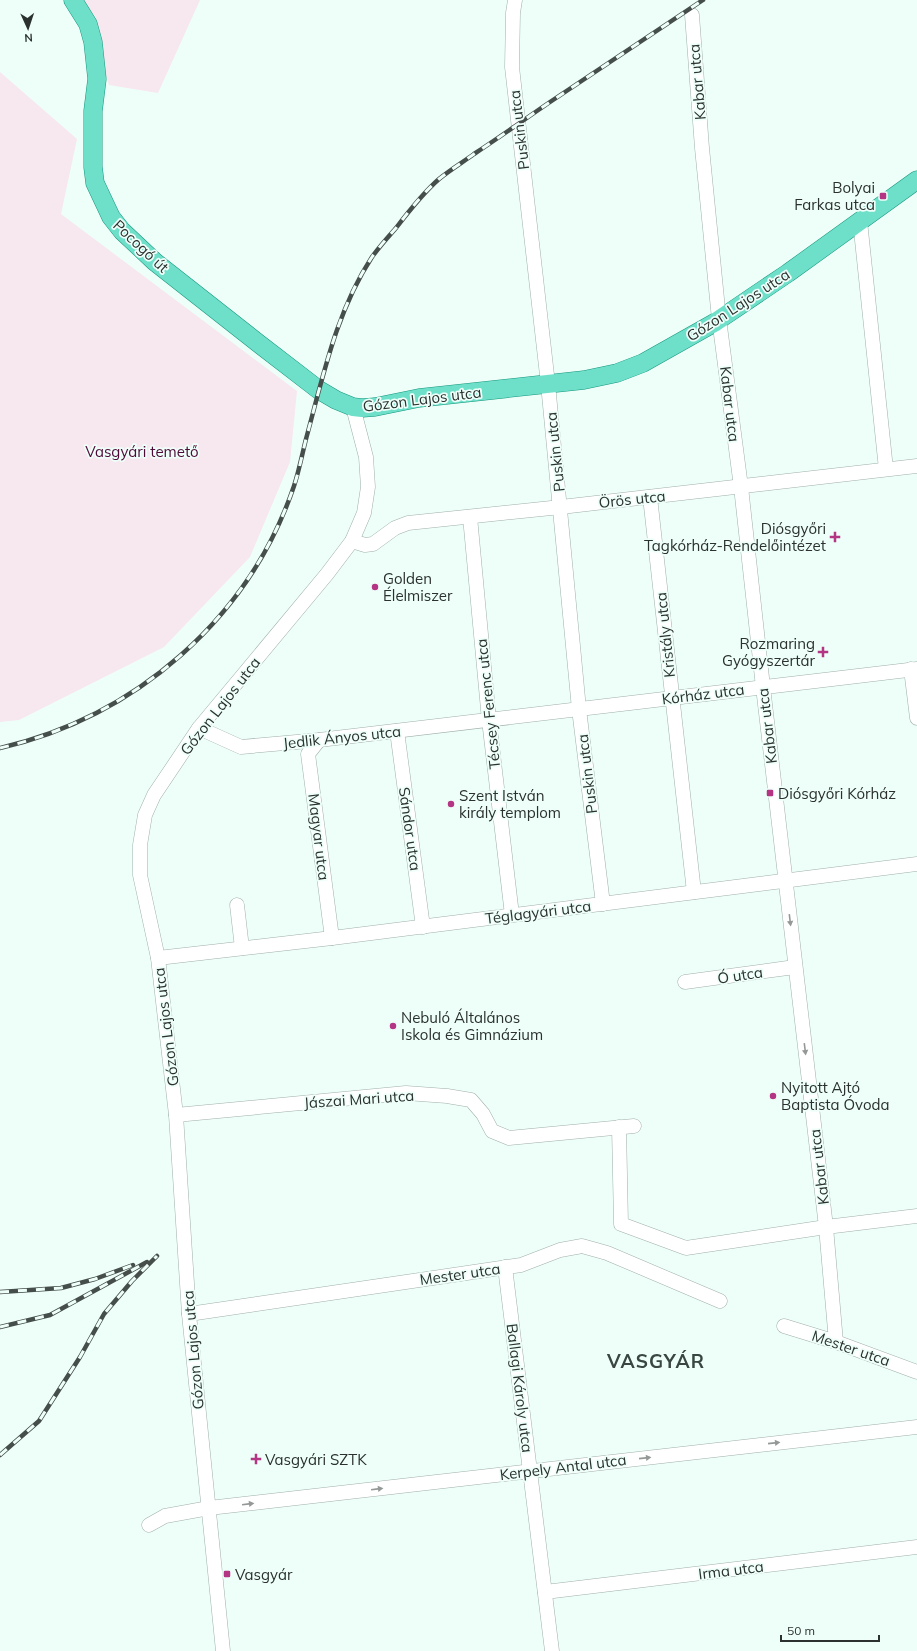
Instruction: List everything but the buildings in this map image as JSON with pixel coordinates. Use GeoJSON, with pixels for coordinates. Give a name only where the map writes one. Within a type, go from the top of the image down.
{"type":"FeatureCollection","features":[{"type":"Feature","properties":{"kind":"main road","name":"Pocogó út"},"geometry":{"type":"LineString","coordinates":[[73,0],[88,24],[93,42],[97,79],[93,111],[92,167],[95,183],[102,202],[111,218],[122,231],[155,262],[252,338],[319,390],[336,400],[353,407]]}},
{"type":"Feature","properties":{"kind":"main road","name":"Gózon Lajos utca"},"geometry":{"type":"LineString","coordinates":[[353,407],[375,407],[419,398],[584,380],[617,373],[643,363],[719,319],[917,180]]}},
{"type":"Feature","properties":{"kind":"street","name":"Puskin utca"},"geometry":{"type":"LineString","coordinates":[[515,0],[512,67],[561,507],[579,709],[602,904]]}},
{"type":"Feature","properties":{"kind":"street","name":"Kabar utca"},"geometry":{"type":"LineString","coordinates":[[692,15],[702,148],[719,319],[741,487],[785,881],[826,1227],[836,1342]]}},
{"type":"Feature","properties":{"kind":"street"},"geometry":{"type":"LineString","coordinates":[[860,221],[886,469]]}},
{"type":"Feature","properties":{"kind":"street","name":"Gózon Lajos utca"},"geometry":{"type":"LineString","coordinates":[[223,1651],[189,1314],[176,1115],[158,958],[140,875],[140,845],[145,815],[154,795],[199,728],[327,574],[352,541],[364,513],[368,487],[366,457],[353,407]]}},
{"type":"Feature","properties":{"kind":"street","name":"Örös utca"},"geometry":{"type":"LineString","coordinates":[[352,541],[365,545],[373,544],[395,528],[408,523],[741,487],[917,466]]}},
{"type":"Feature","properties":{"kind":"street","name":"Kristály utca"},"geometry":{"type":"LineString","coordinates":[[650,497],[694,892]]}},
{"type":"Feature","properties":{"kind":"street","name":"Técsey Ferenc utca"},"geometry":{"type":"LineString","coordinates":[[470,517],[489,720],[512,916]]}},
{"type":"Feature","properties":{"kind":"street"},"geometry":{"type":"LineString","coordinates":[[914,669],[917,718]]}},
{"type":"Feature","properties":{"kind":"street","name":"Kórház utca"},"geometry":{"type":"LineString","coordinates":[[489,720],[914,669]]}},
{"type":"Feature","properties":{"kind":"street","name":"Jedlik Ányos utca"},"geometry":{"type":"LineString","coordinates":[[199,728],[240,746],[319,740],[489,720]]}},
{"type":"Feature","properties":{"kind":"street","name":"Sándor utca"},"geometry":{"type":"LineString","coordinates":[[397,731],[423,927]]}},
{"type":"Feature","properties":{"kind":"street","name":"Magyar utca"},"geometry":{"type":"LineString","coordinates":[[319,740],[308,754],[332,938]]}},
{"type":"Feature","properties":{"kind":"street","name":"Téglagyári utca"},"geometry":{"type":"LineString","coordinates":[[158,958],[512,916],[917,864]]}},
{"type":"Feature","properties":{"kind":"street"},"geometry":{"type":"LineString","coordinates":[[237,906],[242,948]]}},
{"type":"Feature","properties":{"kind":"street","name":"Ó utca"},"geometry":{"type":"LineString","coordinates":[[685,982],[795,967]]}},
{"type":"Feature","properties":{"kind":"street","name":"Jászai Mari utca"},"geometry":{"type":"LineString","coordinates":[[176,1115],[406,1093],[447,1096],[471,1100],[483,1114],[492,1131],[509,1138],[634,1126]]}},
{"type":"Feature","properties":{"kind":"street"},"geometry":{"type":"LineString","coordinates":[[619,1127],[621,1224],[686,1248],[826,1227],[917,1216]]}},
{"type":"Feature","properties":{"kind":"street","name":"Mester utca"},"geometry":{"type":"LineString","coordinates":[[189,1314],[521,1265],[560,1250],[582,1246],[608,1253],[720,1301]]}},
{"type":"Feature","properties":{"kind":"street","name":"Ballagi Károly utca"},"geometry":{"type":"LineString","coordinates":[[505,1267],[552,1651]]}},
{"type":"Feature","properties":{"kind":"street","name":"Mester utca"},"geometry":{"type":"LineString","coordinates":[[784,1326],[836,1342],[917,1372]]}},
{"type":"Feature","properties":{"kind":"street","name":"Kerpely Antal utca"},"geometry":{"type":"LineString","coordinates":[[149,1525],[165,1516],[209,1508],[917,1427]]}},
{"type":"Feature","properties":{"kind":"street","name":"Irma utca"},"geometry":{"type":"LineString","coordinates":[[545,1592],[917,1547]]}},
{"type":"Feature","properties":{"kind":"green space"},"geometry":{"type":"Polygon","coordinates":[[[81,0],[200,0],[158,93],[109,85],[101,60],[96,17],[81,0]]]}},
{"type":"Feature","properties":{"kind":"green space","name":"Vasgyári temető"},"geometry":{"type":"Polygon","coordinates":[[[0,72],[77,139],[61,214],[297,391],[290,462],[250,557],[164,647],[19,720],[0,722],[0,72]]]}},
{"type":"Feature","properties":{"kind":"railway"},"geometry":{"type":"LineString","coordinates":[[0,748],[50,733],[97,713],[140,687],[181,655],[217,619],[248,579],[274,534],[294,486],[332,345],[349,300],[372,257],[427,190],[439,179],[474,154],[703,0]]}},
{"type":"Feature","properties":{"kind":"railway"},"geometry":{"type":"LineString","coordinates":[[0,1455],[39,1421],[80,1357],[104,1314],[132,1281],[157,1256]]}},
{"type":"Feature","properties":{"kind":"railway"},"geometry":{"type":"LineString","coordinates":[[0,1327],[50,1315],[147,1262]]}},
{"type":"Feature","properties":{"kind":"railway"},"geometry":{"type":"LineString","coordinates":[[0,1292],[61,1288],[95,1279],[133,1265]]}},
{"type":"Feature","properties":{"kind":"place","name":"Bolyai Farkas utca"},"geometry":{"type":"Point","coordinates":[883,196]}},
{"type":"Feature","properties":{"kind":"place","name":"Diósgyőri Tagkórház-Rendelőintézet"},"geometry":{"type":"Point","coordinates":[835,537]}},
{"type":"Feature","properties":{"kind":"place","name":"Golden Élelmiszer"},"geometry":{"type":"Point","coordinates":[375,587]}},
{"type":"Feature","properties":{"kind":"place","name":"Rozmaring Gyógyszertár"},"geometry":{"type":"Point","coordinates":[823,652]}},
{"type":"Feature","properties":{"kind":"place","name":"Diósgyőri Kórház"},"geometry":{"type":"Point","coordinates":[770,793]}},
{"type":"Feature","properties":{"kind":"place","name":"Szent István király templom"},"geometry":{"type":"Point","coordinates":[451,804]}},
{"type":"Feature","properties":{"kind":"place","name":"Nebuló Általános Iskola és Gimnázium"},"geometry":{"type":"Point","coordinates":[393,1026]}},
{"type":"Feature","properties":{"kind":"place","name":"Nyitott Ajtó Baptista Óvoda"},"geometry":{"type":"Point","coordinates":[773,1096]}},
{"type":"Feature","properties":{"kind":"place","name":"Vasgyári SZTK"},"geometry":{"type":"Point","coordinates":[256,1459]}},
{"type":"Feature","properties":{"kind":"place","name":"Vasgyár"},"geometry":{"type":"Point","coordinates":[227,1574]}},
{"type":"Feature","properties":{"kind":"district","name":"VASGYÁR"},"geometry":{"type":"Point","coordinates":[656,1361]}}]}
